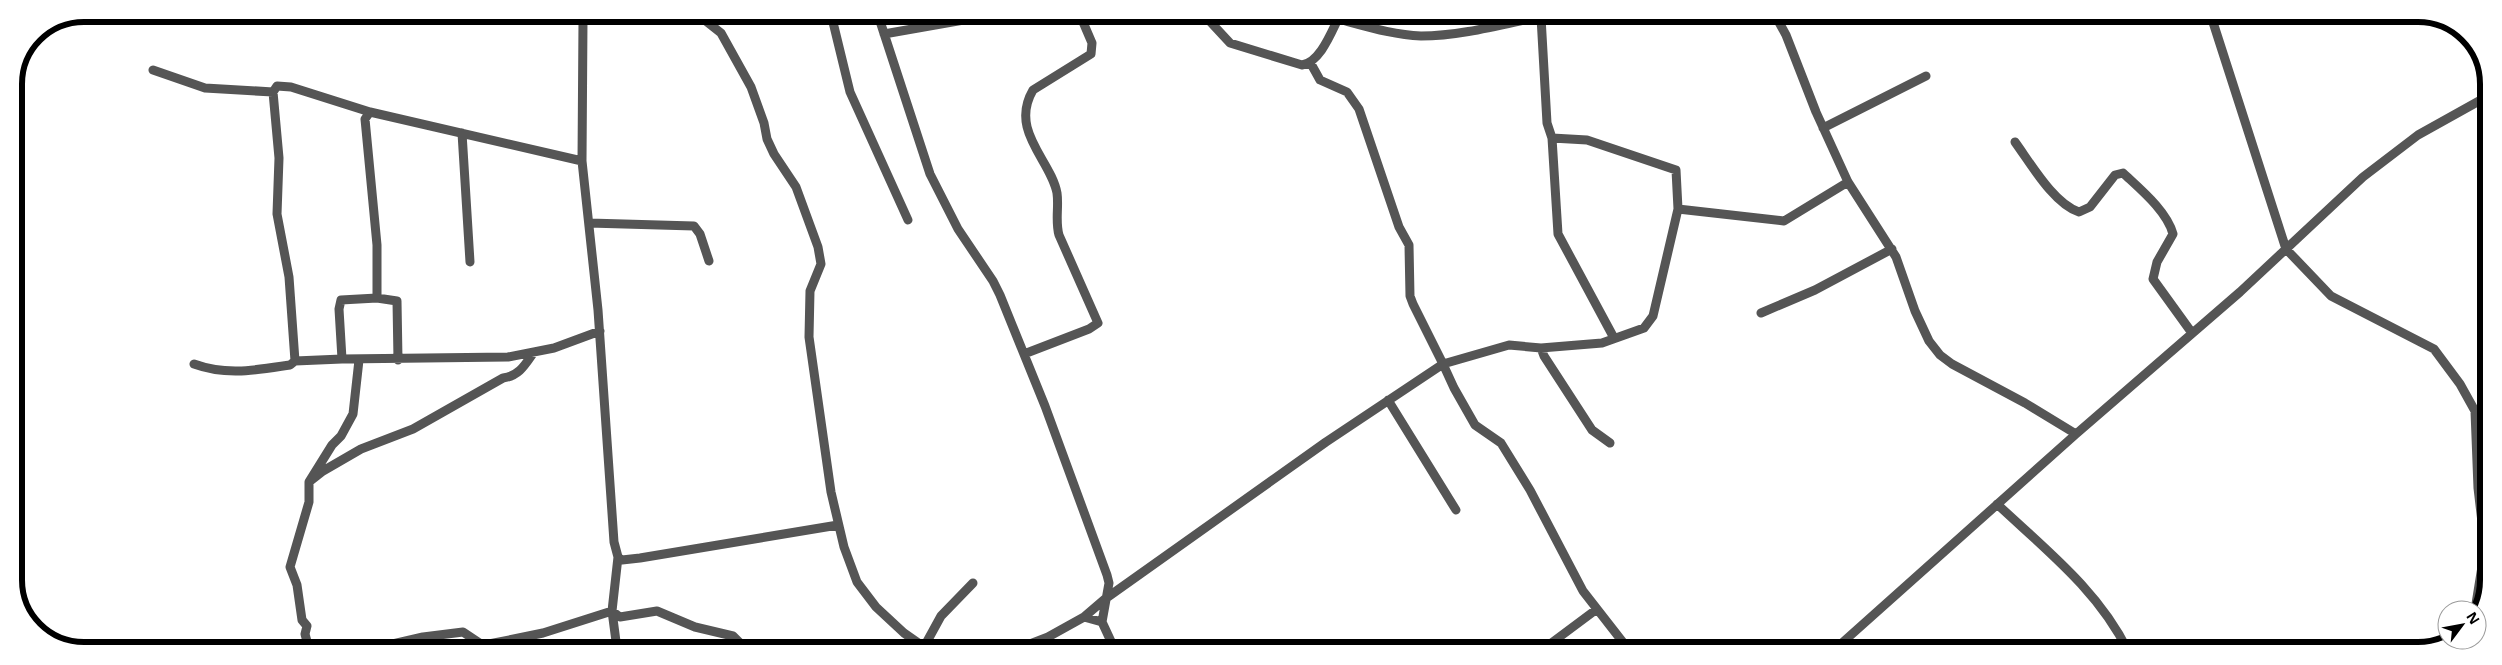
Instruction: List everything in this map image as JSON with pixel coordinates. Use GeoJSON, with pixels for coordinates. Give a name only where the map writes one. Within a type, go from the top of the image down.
{"type":"FeatureCollection","features":[{"type":"Feature","properties":{"kind":"street"},"geometry":{"type":"LineString","coordinates":[[583,22],[582,161],[600,331],[614,542],[618,557],[612,611],[616,642]]}},
{"type":"Feature","properties":{"kind":"street"},"geometry":{"type":"LineString","coordinates":[[707,22],[721,33],[733,52],[750,87],[764,123],[767,139],[796,187],[818,247],[821,264],[810,291],[809,336],[831,492],[844,547],[857,582],[876,607],[904,633],[918,642]]}},
{"type":"Feature","properties":{"kind":"street"},"geometry":{"type":"LineString","coordinates":[[833,22],[850,92],[908,220]]}},
{"type":"Feature","properties":{"kind":"street"},"geometry":{"type":"LineString","coordinates":[[880,22],[930,174],[958,229],[993,281],[1024,354],[1107,575],[1109,583],[1102,622],[1111,642]]}},
{"type":"Feature","properties":{"kind":"street"},"geometry":{"type":"LineString","coordinates":[[884,34],[944,22]]}},
{"type":"Feature","properties":{"kind":"street"},"geometry":{"type":"LineString","coordinates":[[1024,354],[1089,329],[1098,322],[1059,235],[1056,222],[1057,192],[1032,142],[1027,113],[1034,90],[1091,54],[1092,43],[1083,22]]}},
{"type":"Feature","properties":{"kind":"street"},"geometry":{"type":"LineString","coordinates":[[1210,22],[1230,43],[1302,65],[1310,62],[1319,53],[1336,22]]}},
{"type":"Feature","properties":{"kind":"street"},"geometry":{"type":"LineString","coordinates":[[1357,22],[1392,32],[1420,36],[1441,35],[1511,22]]}},
{"type":"Feature","properties":{"kind":"street"},"geometry":{"type":"LineString","coordinates":[[1544,22],[1547,124],[1552,138],[1558,234],[1614,338]]}},
{"type":"Feature","properties":{"kind":"street"},"geometry":{"type":"LineString","coordinates":[[1779,22],[1786,35],[1823,128],[1848,182],[1892,248],[1904,275],[1920,325],[1940,355],[2076,434]]}},
{"type":"Feature","properties":{"kind":"street"},"geometry":{"type":"LineString","coordinates":[[2214,22],[2286,250],[2332,296],[2434,349],[2460,384],[2475,411],[2480,504]]}},
{"type":"Feature","properties":{"kind":"street"},"geometry":{"type":"LineString","coordinates":[[1310,62],[1320,80],[1347,92],[1360,109],[1399,227],[1411,251],[1410,296],[1454,388],[1475,425],[1501,443],[1530,490],[1578,582],[1623,642]]}},
{"type":"Feature","properties":{"kind":"street"},"geometry":{"type":"LineString","coordinates":[[153,70],[205,88],[273,92]]}},
{"type":"Feature","properties":{"kind":"street"},"geometry":{"type":"LineString","coordinates":[[1823,128],[1926,76]]}},
{"type":"Feature","properties":{"kind":"street"},"geometry":{"type":"LineString","coordinates":[[295,361],[288,277],[277,214],[279,158],[273,92],[276,86],[291,88],[370,112],[582,161]]}},
{"type":"Feature","properties":{"kind":"street"},"geometry":{"type":"LineString","coordinates":[[1843,642],[2286,250],[2363,177],[2394,152],[2451,114],[2479,100]]}},
{"type":"Feature","properties":{"kind":"street"},"geometry":{"type":"LineString","coordinates":[[370,112],[365,119],[377,245],[377,298]]}},
{"type":"Feature","properties":{"kind":"street"},"geometry":{"type":"LineString","coordinates":[[462,132],[470,262]]}},
{"type":"Feature","properties":{"kind":"street"},"geometry":{"type":"LineString","coordinates":[[1035,642],[1084,617],[1105,599],[1388,400],[1443,364],[1509,345],[1541,348],[1602,343],[1644,328],[1652,316],[1678,209],[1676,170],[1587,140],[1552,138]]}},
{"type":"Feature","properties":{"kind":"street"},"geometry":{"type":"LineString","coordinates":[[2015,142],[2053,192],[2069,208],[2080,212],[2090,206],[2115,174],[2122,173],[2138,186],[2165,218],[2173,234],[2156,262],[2152,279],[2192,333]]}},
{"type":"Feature","properties":{"kind":"street"},"geometry":{"type":"LineString","coordinates":[[1678,209],[1784,221],[1848,182]]}},
{"type":"Feature","properties":{"kind":"street"},"geometry":{"type":"LineString","coordinates":[[589,223],[694,226],[700,234],[709,261]]}},
{"type":"Feature","properties":{"kind":"street"},"geometry":{"type":"LineString","coordinates":[[1761,313],[1815,290],[1892,248]]}},
{"type":"Feature","properties":{"kind":"street"},"geometry":{"type":"LineString","coordinates":[[342,359],[339,309],[341,300],[377,298],[397,301],[398,360]]}},
{"type":"Feature","properties":{"kind":"street"},"geometry":{"type":"LineString","coordinates":[[194,364],[213,371],[243,373],[290,365],[295,361],[508,357],[554,348],[600,331]]}},
{"type":"Feature","properties":{"kind":"street"},"geometry":{"type":"LineString","coordinates":[[1541,348],[1547,362],[1592,430],[1610,443]]}},
{"type":"Feature","properties":{"kind":"street"},"geometry":{"type":"LineString","coordinates":[[309,482],[323,471],[361,449],[413,429],[503,378],[513,377],[523,368],[534,352]]}},
{"type":"Feature","properties":{"kind":"street"},"geometry":{"type":"LineString","coordinates":[[307,642],[307,626],[302,620],[297,585],[290,567],[309,502],[309,482],[332,446],[341,436],[353,414],[358,360]]}},
{"type":"Feature","properties":{"kind":"street"},"geometry":{"type":"LineString","coordinates":[[1388,400],[1456,510]]}},
{"type":"Feature","properties":{"kind":"street"},"geometry":{"type":"LineString","coordinates":[[1997,504],[2086,586],[2124,642]]}},
{"type":"Feature","properties":{"kind":"street"},"geometry":{"type":"LineString","coordinates":[[618,557],[622,560],[640,558],[838,525]]}},
{"type":"Feature","properties":{"kind":"street"},"geometry":{"type":"LineString","coordinates":[[2476,600],[2480,578]]}},
{"type":"Feature","properties":{"kind":"street"},"geometry":{"type":"LineString","coordinates":[[931,642],[941,616],[973,583]]}},
{"type":"Feature","properties":{"kind":"street"},"geometry":{"type":"LineString","coordinates":[[1553,642],[1597,609]]}},
{"type":"Feature","properties":{"kind":"street"},"geometry":{"type":"LineString","coordinates":[[499,642],[543,633],[612,611]]}},
{"type":"Feature","properties":{"kind":"street"},"geometry":{"type":"LineString","coordinates":[[612,611],[620,617],[657,611],[695,627],[733,636],[739,642]]}},
{"type":"Feature","properties":{"kind":"street"},"geometry":{"type":"LineString","coordinates":[[1084,617],[1102,622]]}},
{"type":"Feature","properties":{"kind":"street"},"geometry":{"type":"LineString","coordinates":[[401,642],[463,632],[478,642]]}}]}
